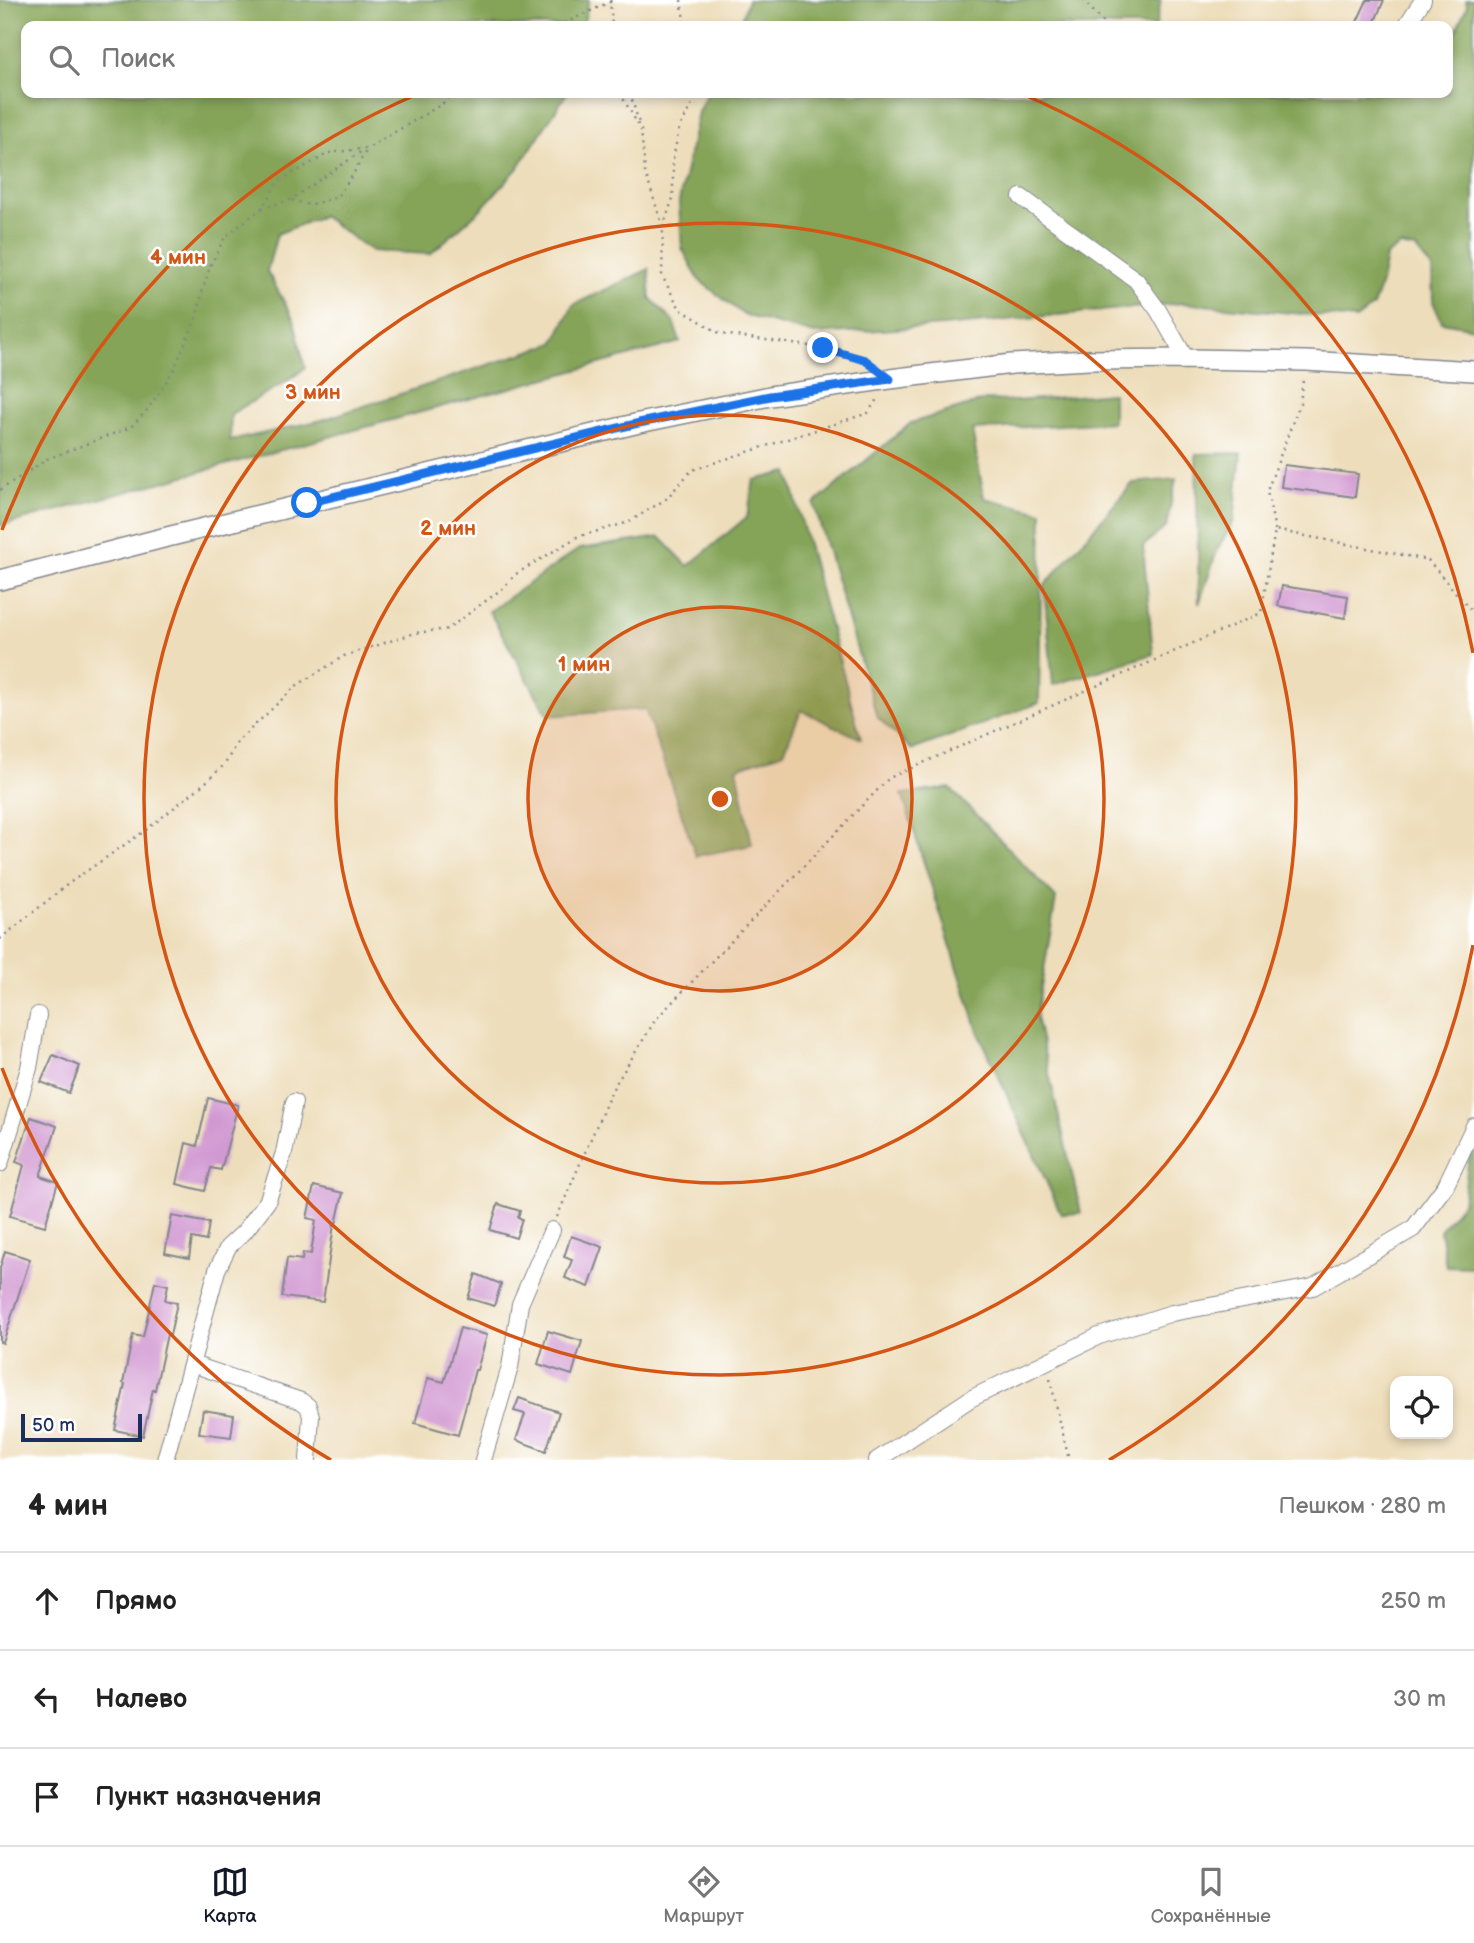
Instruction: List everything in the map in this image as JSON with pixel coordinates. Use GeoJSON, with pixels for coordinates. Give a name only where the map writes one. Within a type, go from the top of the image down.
{"type":"FeatureCollection","features":[{"type":"Feature","properties":{"kind":"main road"},"geometry":{"type":"LineString","coordinates":[[0,580],[639,423],[770,396],[890,379],[1012,364],[1089,360],[1306,361],[1474,372]]}},
{"type":"Feature","properties":{"kind":"street"},"geometry":{"type":"LineString","coordinates":[[1409,21],[1423,0]]}},
{"type":"Feature","properties":{"kind":"street"},"geometry":{"type":"LineString","coordinates":[[1021,197],[1136,280],[1158,310],[1186,359]]}},
{"type":"Feature","properties":{"kind":"street"},"geometry":{"type":"LineString","coordinates":[[0,1164],[29,1068],[38,1015]]}},
{"type":"Feature","properties":{"kind":"street"},"geometry":{"type":"LineString","coordinates":[[166,1460],[217,1270],[228,1247],[244,1232],[267,1202],[284,1153],[294,1102]]}},
{"type":"Feature","properties":{"kind":"street"},"geometry":{"type":"LineString","coordinates":[[877,1460],[970,1399],[1099,1336],[1172,1313],[1313,1287],[1413,1229],[1446,1185],[1474,1126]]}},
{"type":"Feature","properties":{"kind":"street"},"geometry":{"type":"LineString","coordinates":[[483,1460],[510,1367],[520,1304],[552,1230]]}},
{"type":"Feature","properties":{"kind":"street"},"geometry":{"type":"LineString","coordinates":[[192,1364],[308,1406],[311,1416],[308,1460]]}},
{"type":"Feature","properties":{"kind":"path"},"geometry":{"type":"LineString","coordinates":[[681,0],[684,21]]}},
{"type":"Feature","properties":{"kind":"path"},"geometry":{"type":"LineString","coordinates":[[1083,0],[1102,21]]}},
{"type":"Feature","properties":{"kind":"path"},"geometry":{"type":"LineString","coordinates":[[568,21],[610,1],[612,21]]}},
{"type":"Feature","properties":{"kind":"path"},"geometry":{"type":"LineString","coordinates":[[261,209],[290,200],[448,98]]}},
{"type":"Feature","properties":{"kind":"path"},"geometry":{"type":"LineString","coordinates":[[623,98],[641,130]]}},
{"type":"Feature","properties":{"kind":"path"},"geometry":{"type":"LineString","coordinates":[[631,98],[641,130],[645,172],[663,227]]}},
{"type":"Feature","properties":{"kind":"path"},"geometry":{"type":"LineString","coordinates":[[0,939],[68,884],[146,830],[205,783],[225,764],[237,742],[296,687],[344,656],[415,633],[449,629],[503,588],[516,574],[577,537],[629,522],[666,499],[692,470],[868,413],[890,379],[865,360],[834,351],[721,334],[680,309],[662,276],[663,227],[673,198],[673,159],[680,129],[695,98]]}},
{"type":"Feature","properties":{"kind":"path"},"geometry":{"type":"LineString","coordinates":[[290,200],[309,205],[337,197],[368,148]]}},
{"type":"Feature","properties":{"kind":"path"},"geometry":{"type":"LineString","coordinates":[[0,490],[47,459],[131,428],[148,409],[173,371],[197,316],[211,264],[225,237],[261,209],[279,181],[329,153],[368,148]]}},
{"type":"Feature","properties":{"kind":"path"},"geometry":{"type":"LineString","coordinates":[[552,1230],[612,1090],[656,1019],[889,778],[1261,613],[1275,530],[1267,491],[1300,403],[1306,361]]}},
{"type":"Feature","properties":{"kind":"path"},"geometry":{"type":"LineString","coordinates":[[1275,530],[1428,560],[1474,614]]}},
{"type":"Feature","properties":{"kind":"path"},"geometry":{"type":"LineString","coordinates":[[1046,1362],[1069,1460]]}},
{"type":"Feature","properties":{"kind":"green space"},"geometry":{"type":"Polygon","coordinates":[[[0,0],[589,0],[584,21],[21,21],[21,98],[564,98],[518,168],[480,210],[430,254],[372,251],[322,216],[277,234],[267,271],[294,320],[305,368],[231,414],[230,441],[322,420],[554,343],[573,305],[649,269],[650,298],[673,321],[680,342],[0,526],[0,0]]]}},
{"type":"Feature","properties":{"kind":"green space"},"geometry":{"type":"Polygon","coordinates":[[[748,0],[1161,0],[1157,21],[741,21],[748,0]]]}},
{"type":"Feature","properties":{"kind":"green space"},"geometry":{"type":"Polygon","coordinates":[[[1466,0],[1474,0],[1474,328],[1442,322],[1433,302],[1432,269],[1416,249],[1400,246],[1386,256],[1373,306],[1356,319],[1183,303],[943,326],[815,334],[744,315],[699,280],[682,248],[679,202],[698,112],[705,98],[1453,98],[1453,36],[1467,6],[1466,0]]]}},
{"type":"Feature","properties":{"kind":"green space"},"geometry":{"type":"Polygon","coordinates":[[[1113,393],[1113,422],[972,430],[984,498],[1042,512],[1039,703],[912,750],[877,717],[814,504],[911,423],[986,400],[1015,401],[1113,393]]]}},
{"type":"Feature","properties":{"kind":"green space"},"geometry":{"type":"Polygon","coordinates":[[[1241,453],[1234,521],[1218,548],[1199,604],[1196,454],[1241,453]]]}},
{"type":"Feature","properties":{"kind":"green space"},"geometry":{"type":"Polygon","coordinates":[[[788,472],[861,739],[801,710],[784,752],[737,768],[752,845],[696,856],[645,709],[548,716],[489,611],[579,549],[660,537],[688,566],[747,517],[754,480],[788,472]]]}},
{"type":"Feature","properties":{"kind":"green space"},"geometry":{"type":"Polygon","coordinates":[[[1176,479],[1166,527],[1143,546],[1153,654],[1053,685],[1044,586],[1133,483],[1176,479]]]}},
{"type":"Feature","properties":{"kind":"green space"},"geometry":{"type":"Polygon","coordinates":[[[950,788],[1056,898],[1036,1017],[1081,1213],[1061,1214],[978,1031],[902,794],[950,788]]]}},
{"type":"Feature","properties":{"kind":"green space"},"geometry":{"type":"Polygon","coordinates":[[[1474,1145],[1474,1267],[1446,1266],[1440,1230],[1463,1202],[1470,1148],[1474,1145]]]}},
{"type":"Feature","properties":{"kind":"building"},"geometry":{"type":"Polygon","coordinates":[[[1367,0],[1384,0],[1375,21],[1357,21],[1367,0]]]}},
{"type":"Feature","properties":{"kind":"building"},"geometry":{"type":"Polygon","coordinates":[[[1284,465],[1358,474],[1355,497],[1281,487],[1284,465]]]}},
{"type":"Feature","properties":{"kind":"building"},"geometry":{"type":"Polygon","coordinates":[[[1282,586],[1348,596],[1345,618],[1278,606],[1282,586]]]}},
{"type":"Feature","properties":{"kind":"building"},"geometry":{"type":"Polygon","coordinates":[[[53,1055],[80,1066],[69,1093],[41,1082],[53,1055]]]}},
{"type":"Feature","properties":{"kind":"building"},"geometry":{"type":"Polygon","coordinates":[[[208,1098],[238,1105],[221,1170],[211,1168],[205,1191],[177,1184],[186,1143],[197,1146],[208,1098]]]}},
{"type":"Feature","properties":{"kind":"building"},"geometry":{"type":"Polygon","coordinates":[[[31,1117],[57,1126],[40,1176],[58,1182],[45,1226],[10,1216],[24,1165],[16,1162],[31,1117]]]}},
{"type":"Feature","properties":{"kind":"building"},"geometry":{"type":"Polygon","coordinates":[[[314,1186],[343,1193],[334,1224],[323,1302],[282,1297],[287,1258],[302,1260],[303,1253],[311,1254],[316,1220],[307,1218],[314,1186]]]}},
{"type":"Feature","properties":{"kind":"building"},"geometry":{"type":"Polygon","coordinates":[[[498,1204],[520,1211],[518,1217],[522,1219],[516,1238],[490,1230],[498,1204]]]}},
{"type":"Feature","properties":{"kind":"building"},"geometry":{"type":"Polygon","coordinates":[[[172,1216],[209,1223],[206,1241],[192,1238],[189,1258],[165,1253],[172,1216]]]}},
{"type":"Feature","properties":{"kind":"building"},"geometry":{"type":"Polygon","coordinates":[[[571,1236],[603,1247],[589,1287],[565,1278],[572,1260],[564,1257],[571,1236]]]}},
{"type":"Feature","properties":{"kind":"building"},"geometry":{"type":"Polygon","coordinates":[[[5,1251],[30,1259],[3,1343],[0,1342],[0,1268],[5,1251]]]}},
{"type":"Feature","properties":{"kind":"building"},"geometry":{"type":"Polygon","coordinates":[[[476,1274],[501,1284],[494,1306],[468,1298],[476,1274]]]}},
{"type":"Feature","properties":{"kind":"building"},"geometry":{"type":"Polygon","coordinates":[[[155,1282],[168,1285],[165,1300],[177,1303],[143,1436],[115,1430],[133,1335],[143,1337],[155,1282]]]}},
{"type":"Feature","properties":{"kind":"building"},"geometry":{"type":"Polygon","coordinates":[[[460,1328],[487,1335],[458,1435],[415,1423],[428,1378],[444,1382],[460,1328]]]}},
{"type":"Feature","properties":{"kind":"building"},"geometry":{"type":"Polygon","coordinates":[[[548,1331],[582,1341],[572,1375],[538,1364],[548,1331]]]}},
{"type":"Feature","properties":{"kind":"building"},"geometry":{"type":"Polygon","coordinates":[[[519,1398],[559,1412],[546,1451],[516,1440],[525,1414],[514,1411],[519,1398]]]}},
{"type":"Feature","properties":{"kind":"building"},"geometry":{"type":"Polygon","coordinates":[[[203,1410],[234,1415],[231,1437],[199,1433],[203,1410]]]}},
{"type":"Feature","properties":{"kind":"route"},"geometry":{"type":"LineString","coordinates":[[307,503],[639,423],[770,396],[890,379],[865,360],[823,348]]}}]}
